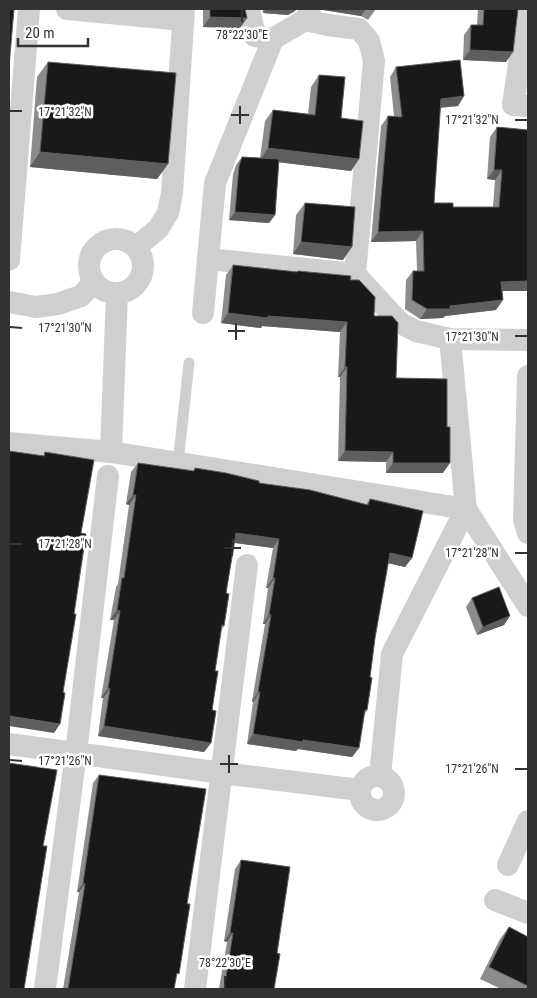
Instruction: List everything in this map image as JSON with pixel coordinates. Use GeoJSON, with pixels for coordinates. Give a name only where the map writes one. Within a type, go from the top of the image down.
{"type":"FeatureCollection","features":[{"type":"Feature","properties":{"kind":"street"},"geometry":{"type":"LineString","coordinates":[[9,260],[14,132],[29,9]]}},
{"type":"Feature","properties":{"kind":"street"},"geometry":{"type":"LineString","coordinates":[[67,9],[183,15],[172,193],[168,213],[158,229],[136,248]]}},
{"type":"Feature","properties":{"kind":"street"},"geometry":{"type":"LineString","coordinates":[[249,9],[255,36],[273,39]]}},
{"type":"Feature","properties":{"kind":"street"},"geometry":{"type":"LineString","coordinates":[[527,9],[513,105],[528,106]]}},
{"type":"Feature","properties":{"kind":"street"},"geometry":{"type":"LineString","coordinates":[[203,313],[215,183],[273,39],[308,14],[328,25],[360,29],[369,41],[374,61],[355,274]]}},
{"type":"Feature","properties":{"kind":"street"},"geometry":{"type":"LineString","coordinates":[[122,240],[136,248],[142,258],[143,270],[138,282],[128,290],[117,293],[104,291],[94,282],[88,267],[93,251],[106,241],[122,240]]}},
{"type":"Feature","properties":{"kind":"street"},"geometry":{"type":"LineString","coordinates":[[208,259],[355,274],[400,323],[416,331],[450,339],[528,340]]}},
{"type":"Feature","properties":{"kind":"street"},"geometry":{"type":"LineString","coordinates":[[9,302],[36,307],[58,304],[80,296],[94,282]]}},
{"type":"Feature","properties":{"kind":"street"},"geometry":{"type":"LineString","coordinates":[[111,452],[117,293]]}},
{"type":"Feature","properties":{"kind":"street"},"geometry":{"type":"LineString","coordinates":[[450,339],[466,509],[525,596]]}},
{"type":"Feature","properties":{"kind":"street"},"geometry":{"type":"LineString","coordinates":[[528,376],[524,520],[528,533]]}},
{"type":"Feature","properties":{"kind":"street"},"geometry":{"type":"LineString","coordinates":[[9,444],[111,452],[466,509]]}},
{"type":"Feature","properties":{"kind":"street"},"geometry":{"type":"LineString","coordinates":[[45,989],[76,753],[108,476]]}},
{"type":"Feature","properties":{"kind":"street"},"geometry":{"type":"LineString","coordinates":[[380,776],[392,654],[466,509]]}},
{"type":"Feature","properties":{"kind":"street"},"geometry":{"type":"LineString","coordinates":[[195,989],[247,565]]}},
{"type":"Feature","properties":{"kind":"street"},"geometry":{"type":"LineString","coordinates":[[9,744],[360,790]]}},
{"type":"Feature","properties":{"kind":"street"},"geometry":{"type":"LineString","coordinates":[[375,775],[390,782],[394,792],[390,804],[386,808],[375,810],[369,808],[361,800],[360,790],[365,780],[375,775]]}},
{"type":"Feature","properties":{"kind":"street"},"geometry":{"type":"LineString","coordinates":[[508,865],[528,821]]}},
{"type":"Feature","properties":{"kind":"street"},"geometry":{"type":"LineString","coordinates":[[495,900],[528,913]]}},
{"type":"Feature","properties":{"kind":"lane"},"geometry":{"type":"LineString","coordinates":[[178,462],[189,363]]}},
{"type":"Feature","properties":{"kind":"building"},"geometry":{"type":"Polygon","coordinates":[[[9,9],[14,9],[9,67],[9,9]]]}},
{"type":"Feature","properties":{"kind":"building"},"geometry":{"type":"Polygon","coordinates":[[[210,9],[245,9],[247,18],[210,17],[210,9]]]}},
{"type":"Feature","properties":{"kind":"building"},"geometry":{"type":"Polygon","coordinates":[[[484,9],[518,9],[513,52],[470,50],[471,25],[483,25],[484,9]]]}},
{"type":"Feature","properties":{"kind":"building"},"geometry":{"type":"Polygon","coordinates":[[[460,60],[464,96],[441,99],[434,203],[453,203],[453,207],[499,207],[502,170],[494,170],[497,127],[528,130],[528,281],[501,282],[503,300],[450,306],[450,309],[427,309],[412,300],[413,271],[424,271],[423,231],[378,232],[388,116],[402,117],[396,67],[460,60]]]}},
{"type":"Feature","properties":{"kind":"building"},"geometry":{"type":"Polygon","coordinates":[[[48,62],[176,73],[168,164],[40,152],[48,62]]]}},
{"type":"Feature","properties":{"kind":"building"},"geometry":{"type":"Polygon","coordinates":[[[319,75],[345,77],[341,118],[363,121],[359,159],[268,148],[273,110],[315,115],[319,75]]]}},
{"type":"Feature","properties":{"kind":"building"},"geometry":{"type":"Polygon","coordinates":[[[242,157],[279,159],[275,215],[235,212],[239,166],[242,157]]]}},
{"type":"Feature","properties":{"kind":"building"},"geometry":{"type":"Polygon","coordinates":[[[305,203],[355,207],[352,247],[301,242],[305,203]]]}},
{"type":"Feature","properties":{"kind":"building"},"geometry":{"type":"Polygon","coordinates":[[[233,265],[351,276],[350,280],[359,280],[375,297],[374,316],[392,316],[398,323],[396,378],[447,379],[447,427],[450,427],[450,463],[393,463],[393,452],[345,451],[347,322],[268,316],[268,318],[228,313],[233,265]]]}},
{"type":"Feature","properties":{"kind":"building"},"geometry":{"type":"Polygon","coordinates":[[[9,451],[44,456],[45,452],[94,460],[81,533],[86,534],[60,724],[9,716],[9,451]]]}},
{"type":"Feature","properties":{"kind":"building"},"geometry":{"type":"Polygon","coordinates":[[[138,463],[194,471],[195,468],[226,473],[259,481],[259,483],[310,490],[368,505],[370,499],[423,511],[412,558],[390,553],[375,638],[367,710],[365,710],[359,748],[253,734],[271,615],[269,614],[279,539],[236,533],[226,593],[229,594],[215,671],[218,671],[212,710],[216,711],[211,743],[104,726],[120,611],[117,610],[122,578],[124,578],[136,495],[133,495],[138,463]]]}},
{"type":"Feature","properties":{"kind":"building"},"geometry":{"type":"Polygon","coordinates":[[[499,587],[510,616],[483,627],[472,598],[499,587]]]}},
{"type":"Feature","properties":{"kind":"building"},"geometry":{"type":"Polygon","coordinates":[[[9,763],[57,770],[43,846],[47,846],[24,989],[9,989],[9,763]]]}},
{"type":"Feature","properties":{"kind":"building"},"geometry":{"type":"Polygon","coordinates":[[[99,775],[206,789],[187,904],[190,904],[179,974],[177,973],[174,989],[68,989],[85,884],[83,883],[99,775]]]}},
{"type":"Feature","properties":{"kind":"building"},"geometry":{"type":"Polygon","coordinates":[[[241,860],[290,867],[277,953],[280,954],[274,989],[224,989],[233,933],[230,933],[241,860]]]}},
{"type":"Feature","properties":{"kind":"building"},"geometry":{"type":"Polygon","coordinates":[[[509,927],[528,937],[528,986],[489,967],[509,927]]]}}]}
